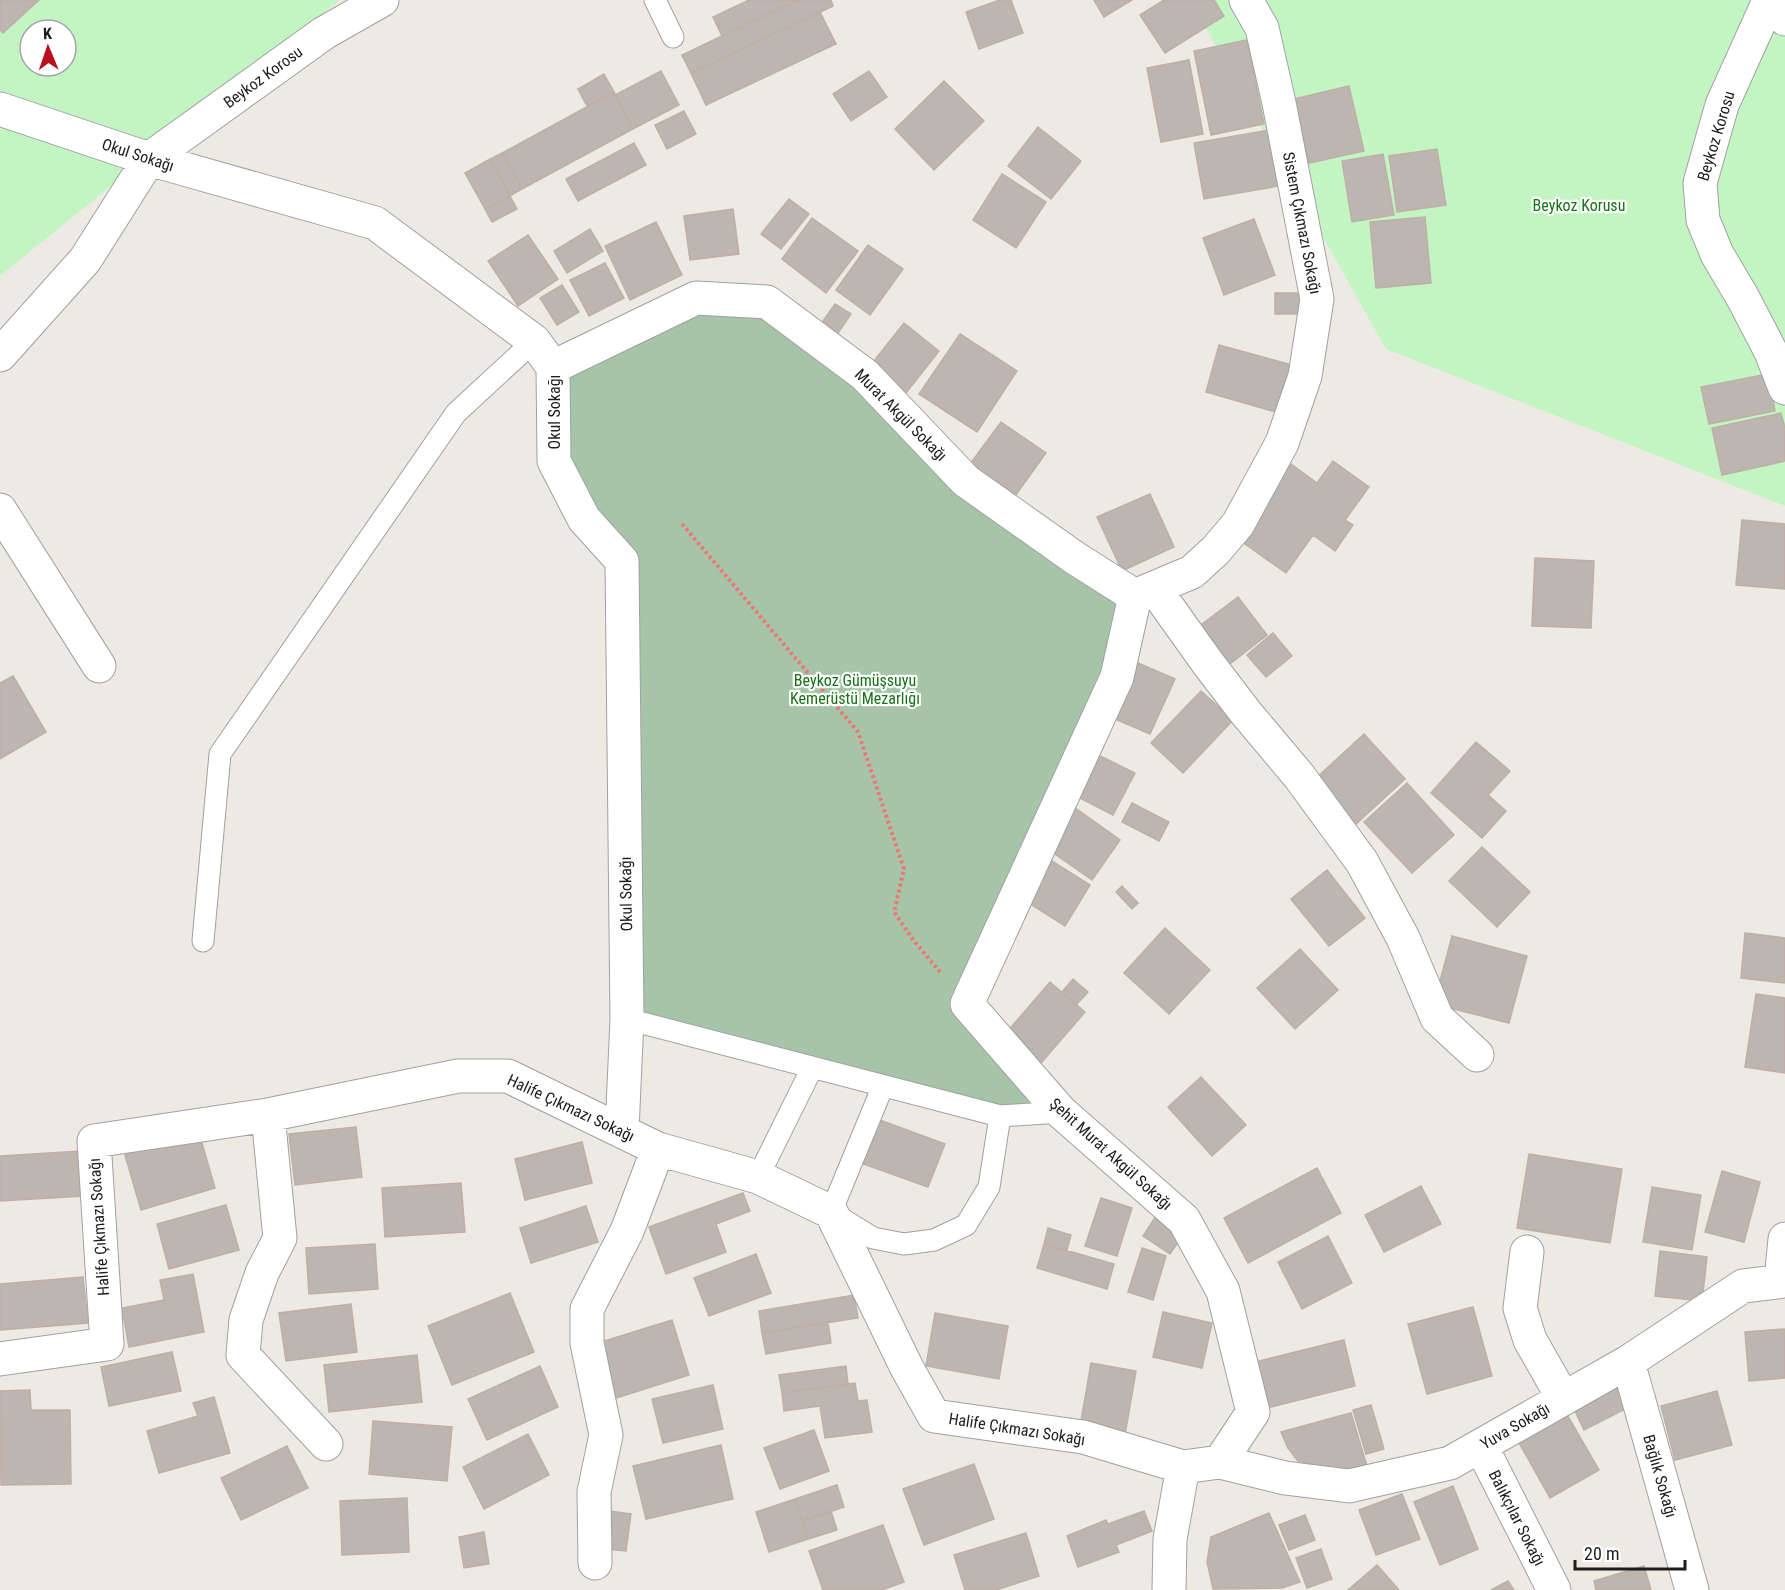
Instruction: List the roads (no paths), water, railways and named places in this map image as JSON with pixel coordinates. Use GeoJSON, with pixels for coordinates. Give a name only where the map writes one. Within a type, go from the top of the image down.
{"type":"FeatureCollection","features":[{"type":"Feature","properties":{"kind":"street","name":"Beykoz Korosu"},"geometry":{"type":"LineString","coordinates":[[149,159],[324,33],[381,0]]}},
{"type":"Feature","properties":{"kind":"street","name":"Sistem Çıkmazı Sokağı"},"geometry":{"type":"LineString","coordinates":[[1145,592],[1192,572],[1216,550],[1238,524],[1282,443],[1305,376],[1317,299],[1262,28],[1246,0]]}},
{"type":"Feature","properties":{"kind":"street","name":"Beykoz Korosu"},"geometry":{"type":"LineString","coordinates":[[1785,19],[1768,3],[1722,105],[1700,183],[1702,220],[1717,254],[1771,352],[1785,388]]}},
{"type":"Feature","properties":{"kind":"street","name":"Okul Sokağı"},"geometry":{"type":"LineString","coordinates":[[0,109],[149,159],[375,224],[534,341],[553,367],[554,461],[584,519],[622,561],[627,1019],[622,1130]]}},
{"type":"Feature","properties":{"kind":"street"},"geometry":{"type":"LineString","coordinates":[[0,355],[85,260],[149,159]]}},
{"type":"Feature","properties":{"kind":"street","name":"Murat Akgül Sokağı"},"geometry":{"type":"LineString","coordinates":[[553,367],[696,298],[767,302],[865,375],[966,481],[1075,558],[1145,592]]}},
{"type":"Feature","properties":{"kind":"street"},"geometry":{"type":"LineString","coordinates":[[0,510],[99,666]]}},
{"type":"Feature","properties":{"kind":"street"},"geometry":{"type":"LineString","coordinates":[[1145,592],[1206,662],[1299,776],[1362,862],[1403,938],[1437,1018],[1477,1055]]}},
{"type":"Feature","properties":{"kind":"street","name":"Şehit Murat Akgül Sokağı"},"geometry":{"type":"LineString","coordinates":[[1145,592],[1116,677],[967,1004],[1061,1112],[1184,1220],[1223,1291],[1253,1412],[1220,1462]]}},
{"type":"Feature","properties":{"kind":"street","name":"Halife Çıkmazı Sokağı"},"geometry":{"type":"LineString","coordinates":[[0,1359],[107,1344],[94,1141],[268,1114],[458,1076],[508,1076],[658,1149],[758,1177],[831,1212],[907,1368],[934,1416],[1083,1437],[1183,1467],[1220,1462]]}},
{"type":"Feature","properties":{"kind":"street"},"geometry":{"type":"LineString","coordinates":[[268,1114],[280,1238],[262,1273],[246,1320],[243,1355],[326,1444]]}},
{"type":"Feature","properties":{"kind":"street"},"geometry":{"type":"LineString","coordinates":[[595,1563],[594,1491],[606,1435],[587,1343],[587,1309],[627,1232],[658,1149]]}},
{"type":"Feature","properties":{"kind":"street"},"geometry":{"type":"LineString","coordinates":[[1783,1281],[1785,1239]]}},
{"type":"Feature","properties":{"kind":"street"},"geometry":{"type":"LineString","coordinates":[[1527,1252],[1520,1308],[1530,1340],[1563,1398]]}},
{"type":"Feature","properties":{"kind":"street","name":"Yuva Sokağı"},"geometry":{"type":"LineString","coordinates":[[1220,1462],[1285,1478],[1349,1486],[1450,1463],[1628,1362],[1743,1286],[1783,1281]]}},
{"type":"Feature","properties":{"kind":"street","name":"Bağlık Sokağı"},"geometry":{"type":"LineString","coordinates":[[1628,1362],[1692,1590]]}},
{"type":"Feature","properties":{"kind":"street","name":"Balıkçılar Sokağı"},"geometry":{"type":"LineString","coordinates":[[1481,1446],[1554,1590]]}},
{"type":"Feature","properties":{"kind":"street"},"geometry":{"type":"LineString","coordinates":[[1169,1590],[1170,1539],[1183,1467]]}},
{"type":"Feature","properties":{"kind":"lane"},"geometry":{"type":"LineString","coordinates":[[655,0],[673,37]]}},
{"type":"Feature","properties":{"kind":"lane"},"geometry":{"type":"LineString","coordinates":[[202,941],[220,754],[456,413],[534,341]]}},
{"type":"Feature","properties":{"kind":"lane"},"geometry":{"type":"LineString","coordinates":[[627,1019],[1000,1116],[1061,1112]]}},
{"type":"Feature","properties":{"kind":"lane"},"geometry":{"type":"LineString","coordinates":[[758,1177],[812,1068]]}},
{"type":"Feature","properties":{"kind":"lane"},"geometry":{"type":"LineString","coordinates":[[883,1086],[831,1212],[873,1238],[904,1244],[934,1240],[966,1225],[989,1187],[1000,1116]]}},
{"type":"Feature","properties":{"kind":"park label","name":"Beykoz Korusu"},"geometry":{"type":"Point","coordinates":[1579,205]}},
{"type":"Feature","properties":{"kind":"park label","name":"Beykoz Gümüşsuyu Kemerüstü Mezarlığı"},"geometry":{"type":"Point","coordinates":[855,689]}}]}
